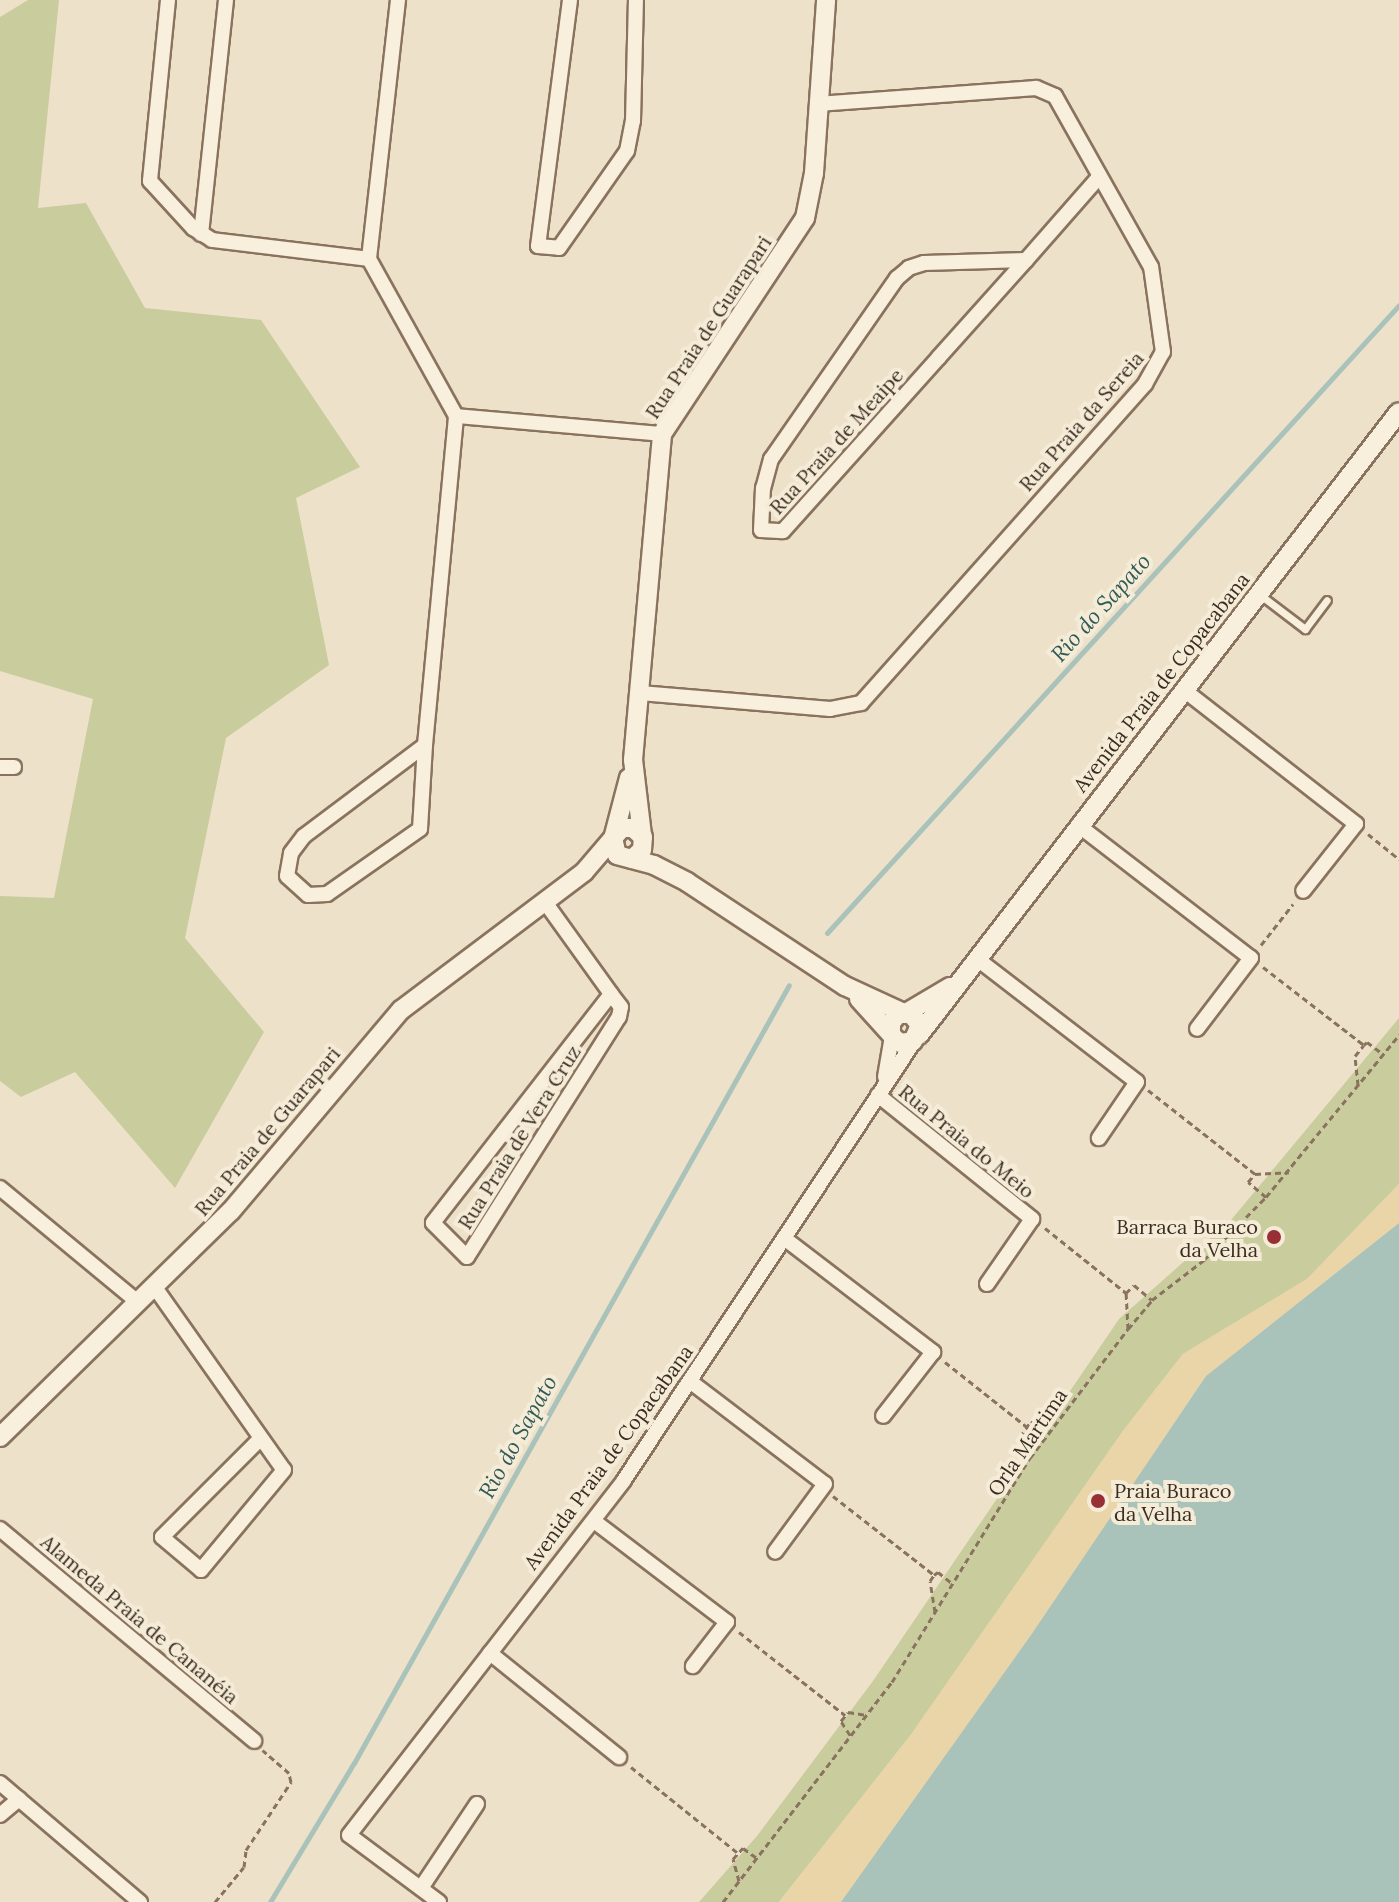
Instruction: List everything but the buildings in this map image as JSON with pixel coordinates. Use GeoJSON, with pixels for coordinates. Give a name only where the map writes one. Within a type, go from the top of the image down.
{"type":"FeatureCollection","features":[{"type":"Feature","properties":{"kind":"street"},"geometry":{"type":"LineString","coordinates":[[168,0],[150,181],[201,234],[224,243],[369,259]]}},
{"type":"Feature","properties":{"kind":"street"},"geometry":{"type":"LineString","coordinates":[[201,234],[226,0]]}},
{"type":"Feature","properties":{"kind":"street"},"geometry":{"type":"LineString","coordinates":[[398,0],[369,259],[456,416],[420,829],[327,894],[308,895],[287,876],[291,853],[304,836],[425,745]]}},
{"type":"Feature","properties":{"kind":"street"},"geometry":{"type":"LineString","coordinates":[[570,0],[538,246],[559,248],[627,151],[633,121],[636,0]]}},
{"type":"Feature","properties":{"kind":"street","name":"Rua Praia de Guarapari"},"geometry":{"type":"LineString","coordinates":[[0,1437],[231,1211],[401,1010],[584,872],[613,837],[633,760],[662,434],[805,218],[814,173],[823,6]]}},
{"type":"Feature","properties":{"kind":"street","name":"Rua Praia da Sereia"},"geometry":{"type":"LineString","coordinates":[[640,693],[830,709],[861,703],[1157,368],[1163,352],[1151,267],[1099,177],[1062,104],[1045,90],[818,104]]}},
{"type":"Feature","properties":{"kind":"street","name":"Rua Praia de Meaipe"},"geometry":{"type":"LineString","coordinates":[[1026,260],[924,263],[909,268],[897,278],[771,459],[763,488],[761,530],[783,531],[1026,260],[1099,177]]}},
{"type":"Feature","properties":{"kind":"street","name":"Avenida Praia de Copacabana"},"geometry":{"type":"LineString","coordinates":[[421,1888],[349,1835],[594,1521],[691,1382],[918,1036],[1399,412]]}},
{"type":"Feature","properties":{"kind":"street"},"geometry":{"type":"LineString","coordinates":[[456,416],[662,434]]}},
{"type":"Feature","properties":{"kind":"street"},"geometry":{"type":"LineString","coordinates":[[1184,690],[1356,824],[1303,891]]}},
{"type":"Feature","properties":{"kind":"street","name":"Rua Praia de Guarapari"},"geometry":{"type":"LineString","coordinates":[[633,760],[642,836]]}},
{"type":"Feature","properties":{"kind":"street"},"geometry":{"type":"LineString","coordinates":[[1078,825],[1251,958],[1197,1029]]}},
{"type":"Feature","properties":{"kind":"street"},"geometry":{"type":"LineString","coordinates":[[687,882],[617,855],[613,837],[628,827],[642,836],[658,858],[687,882],[845,986],[919,1020],[918,1036],[901,1043],[845,986]]}},
{"type":"Feature","properties":{"kind":"street"},"geometry":{"type":"LineString","coordinates":[[630,859],[642,850],[642,836]]}},
{"type":"Feature","properties":{"kind":"street","name":"Rua Praia de Guarapari"},"geometry":{"type":"LineString","coordinates":[[584,872],[630,859]]}},
{"type":"Feature","properties":{"kind":"street"},"geometry":{"type":"LineString","coordinates":[[545,902],[611,994]]}},
{"type":"Feature","properties":{"kind":"street"},"geometry":{"type":"LineString","coordinates":[[976,958],[1137,1082],[1099,1138]]}},
{"type":"Feature","properties":{"kind":"street","name":"Avenida Praia de Copacabana"},"geometry":{"type":"LineString","coordinates":[[905,1013],[959,981]]}},
{"type":"Feature","properties":{"kind":"street","name":"Rua Praia de Vera Cruz"},"geometry":{"type":"LineString","coordinates":[[611,994],[621,1007],[619,1017],[467,1257],[433,1223],[611,994]]}},
{"type":"Feature","properties":{"kind":"street"},"geometry":{"type":"LineString","coordinates":[[892,1035],[891,1023],[905,1013]]}},
{"type":"Feature","properties":{"kind":"street","name":"Avenida Praia de Copacabana"},"geometry":{"type":"LineString","coordinates":[[880,1092],[892,1035]]}},
{"type":"Feature","properties":{"kind":"street","name":"Rua Praia do Meio"},"geometry":{"type":"LineString","coordinates":[[880,1092],[1032,1219]]}},
{"type":"Feature","properties":{"kind":"street"},"geometry":{"type":"LineString","coordinates":[[0,1188],[138,1302]]}},
{"type":"Feature","properties":{"kind":"street"},"geometry":{"type":"LineString","coordinates":[[987,1284],[1032,1219]]}},
{"type":"Feature","properties":{"kind":"street"},"geometry":{"type":"LineString","coordinates":[[784,1238],[933,1352],[883,1416]]}},
{"type":"Feature","properties":{"kind":"street"},"geometry":{"type":"LineString","coordinates":[[154,1286],[284,1470],[201,1570],[162,1537],[260,1439]]}},
{"type":"Feature","properties":{"kind":"street"},"geometry":{"type":"LineString","coordinates":[[691,1382],[825,1484],[775,1552]]}},
{"type":"Feature","properties":{"kind":"street"},"geometry":{"type":"LineString","coordinates":[[594,1521],[727,1622],[693,1666]]}},
{"type":"Feature","properties":{"kind":"street","name":"Alameda Praia de Cananéia"},"geometry":{"type":"LineString","coordinates":[[0,1529],[254,1741]]}},
{"type":"Feature","properties":{"kind":"street"},"geometry":{"type":"LineString","coordinates":[[490,1653],[619,1757]]}},
{"type":"Feature","properties":{"kind":"street"},"geometry":{"type":"LineString","coordinates":[[0,1783],[140,1902]]}},
{"type":"Feature","properties":{"kind":"street"},"geometry":{"type":"LineString","coordinates":[[0,1815],[19,1799]]}},
{"type":"Feature","properties":{"kind":"street"},"geometry":{"type":"LineString","coordinates":[[439,1902],[421,1888],[477,1804]]}},
{"type":"Feature","properties":{"kind":"lane"},"geometry":{"type":"LineString","coordinates":[[1258,593],[1305,629],[1327,600]]}},
{"type":"Feature","properties":{"kind":"path"},"geometry":{"type":"LineString","coordinates":[[1356,824],[1399,859]]}},
{"type":"Feature","properties":{"kind":"path"},"geometry":{"type":"LineString","coordinates":[[1303,891],[1251,958],[1364,1045]]}},
{"type":"Feature","properties":{"kind":"path","name":"Orla Martima"},"geometry":{"type":"LineString","coordinates":[[723,1902],[867,1715],[953,1584],[1030,1458],[1128,1329],[1152,1300],[1204,1260],[1266,1197],[1399,1035]]}},
{"type":"Feature","properties":{"kind":"path"},"geometry":{"type":"LineString","coordinates":[[1358,1085],[1355,1056],[1367,1042],[1383,1054]]}},
{"type":"Feature","properties":{"kind":"path"},"geometry":{"type":"LineString","coordinates":[[1137,1082],[1255,1174],[1289,1172]]}},
{"type":"Feature","properties":{"kind":"path"},"geometry":{"type":"LineString","coordinates":[[1255,1174],[1248,1182],[1266,1197]]}},
{"type":"Feature","properties":{"kind":"path"},"geometry":{"type":"LineString","coordinates":[[1032,1219],[1126,1293]]}},
{"type":"Feature","properties":{"kind":"path"},"geometry":{"type":"LineString","coordinates":[[1128,1329],[1126,1293],[1134,1285],[1152,1300]]}},
{"type":"Feature","properties":{"kind":"path"},"geometry":{"type":"LineString","coordinates":[[933,1352],[1027,1427]]}},
{"type":"Feature","properties":{"kind":"path"},"geometry":{"type":"LineString","coordinates":[[1030,1458],[1020,1437],[1031,1421],[1048,1432]]}},
{"type":"Feature","properties":{"kind":"path"},"geometry":{"type":"LineString","coordinates":[[825,1484],[837,1500],[934,1575]]}},
{"type":"Feature","properties":{"kind":"path"},"geometry":{"type":"LineString","coordinates":[[935,1612],[930,1581],[938,1572],[953,1584]]}},
{"type":"Feature","properties":{"kind":"path"},"geometry":{"type":"LineString","coordinates":[[727,1622],[845,1715]]}},
{"type":"Feature","properties":{"kind":"path"},"geometry":{"type":"LineString","coordinates":[[851,1736],[841,1721],[845,1715],[848,1712],[867,1715]]}},
{"type":"Feature","properties":{"kind":"path"},"geometry":{"type":"LineString","coordinates":[[215,1902],[244,1867],[246,1850],[292,1778],[254,1741]]}},
{"type":"Feature","properties":{"kind":"path"},"geometry":{"type":"LineString","coordinates":[[619,1757],[738,1853]]}},
{"type":"Feature","properties":{"kind":"path"},"geometry":{"type":"LineString","coordinates":[[739,1881],[733,1859],[743,1848],[757,1858]]}},
{"type":"Feature","properties":{"kind":"green space"},"geometry":{"type":"Polygon","coordinates":[[[28,0],[59,0],[38,208],[86,203],[145,308],[261,320],[360,467],[296,498],[329,665],[226,738],[185,938],[264,1032],[175,1188],[75,1072],[21,1097],[0,1081],[0,896],[54,898],[93,699],[0,671],[0,17],[28,0]]]}},
{"type":"Feature","properties":{"kind":"green space"},"geometry":{"type":"Polygon","coordinates":[[[1399,1018],[1399,1184],[1307,1279],[1183,1354],[1123,1431],[910,1736],[779,1902],[699,1902],[757,1836],[873,1681],[1119,1319],[1231,1220],[1399,1018]]]}},
{"type":"Feature","properties":{"kind":"sand","name":"Praia Buraco da Velha"},"geometry":{"type":"Polygon","coordinates":[[[1399,1184],[1399,1223],[1206,1376],[1031,1635],[841,1902],[779,1902],[910,1736],[1123,1431],[1183,1354],[1307,1279],[1399,1184]]]}},
{"type":"Feature","properties":{"kind":"water"},"geometry":{"type":"Polygon","coordinates":[[[1399,1223],[1399,1902],[841,1902],[1031,1635],[1206,1376],[1399,1223]]]}},
{"type":"Feature","properties":{"kind":"waterway","name":"Rio do Sapato"},"geometry":{"type":"LineString","coordinates":[[827,933],[1399,305]]}},
{"type":"Feature","properties":{"kind":"waterway","name":"Rio do Sapato"},"geometry":{"type":"LineString","coordinates":[[270,1902],[354,1763],[789,985]]}},
{"type":"Feature","properties":{"kind":"place","name":"Barraca Buraco da Velha"},"geometry":{"type":"Point","coordinates":[1274,1237]}},
{"type":"Feature","properties":{"kind":"place","name":"Praia Buraco da Velha"},"geometry":{"type":"Point","coordinates":[1098,1501]}}]}
